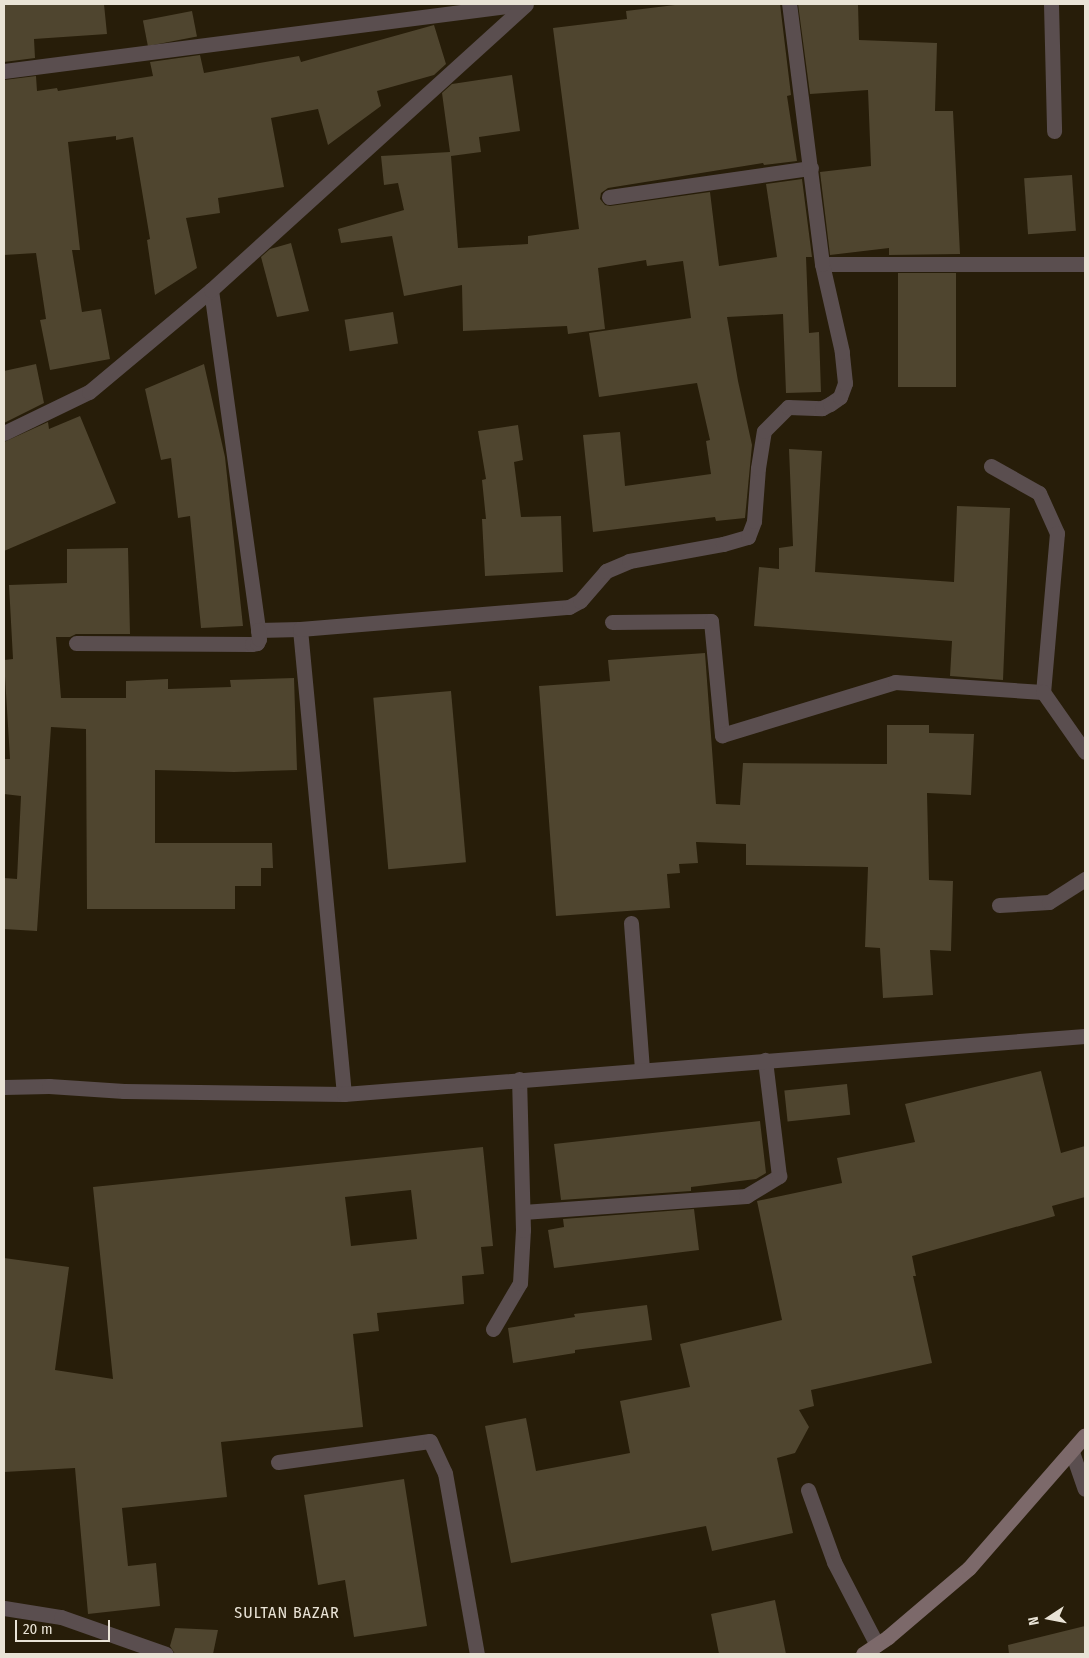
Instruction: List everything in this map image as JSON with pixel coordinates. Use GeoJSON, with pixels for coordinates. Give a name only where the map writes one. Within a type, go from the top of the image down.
{"type":"FeatureCollection","features":[{"type":"Feature","properties":{"kind":"main road"},"geometry":{"type":"LineString","coordinates":[[863,1654],[877,1645],[969,1568],[1085,1436]]}},
{"type":"Feature","properties":{"kind":"street"},"geometry":{"type":"LineString","coordinates":[[4,71],[524,4]]}},
{"type":"Feature","properties":{"kind":"street"},"geometry":{"type":"LineString","coordinates":[[4,433],[89,392],[211,290],[524,4]]}},
{"type":"Feature","properties":{"kind":"street"},"geometry":{"type":"LineString","coordinates":[[258,630],[300,629],[569,608],[580,601],[606,571],[629,561],[723,544],[748,537],[754,521],[758,468],[764,431],[788,407],[822,408],[830,404],[840,397],[845,383],[842,352],[822,264],[789,4]]}},
{"type":"Feature","properties":{"kind":"street"},"geometry":{"type":"LineString","coordinates":[[1051,4],[1054,130]]}},
{"type":"Feature","properties":{"kind":"street"},"geometry":{"type":"LineString","coordinates":[[609,197],[811,168]]}},
{"type":"Feature","properties":{"kind":"street"},"geometry":{"type":"LineString","coordinates":[[822,264],[1085,264]]}},
{"type":"Feature","properties":{"kind":"street"},"geometry":{"type":"LineString","coordinates":[[76,643],[252,644],[257,643],[259,639],[211,290]]}},
{"type":"Feature","properties":{"kind":"street"},"geometry":{"type":"LineString","coordinates":[[991,466],[1039,494],[1057,533],[1043,692],[1085,752]]}},
{"type":"Feature","properties":{"kind":"street"},"geometry":{"type":"LineString","coordinates":[[612,622],[711,621],[722,735],[895,682],[1043,692]]}},
{"type":"Feature","properties":{"kind":"street"},"geometry":{"type":"LineString","coordinates":[[300,629],[344,1094]]}},
{"type":"Feature","properties":{"kind":"street"},"geometry":{"type":"LineString","coordinates":[[999,905],[1049,902],[1085,879]]}},
{"type":"Feature","properties":{"kind":"street"},"geometry":{"type":"LineString","coordinates":[[631,923],[642,1070]]}},
{"type":"Feature","properties":{"kind":"street"},"geometry":{"type":"LineString","coordinates":[[4,1086],[49,1086],[124,1092],[344,1094],[1085,1036]]}},
{"type":"Feature","properties":{"kind":"street"},"geometry":{"type":"LineString","coordinates":[[523,1212],[746,1196],[780,1176],[765,1060]]}},
{"type":"Feature","properties":{"kind":"street"},"geometry":{"type":"LineString","coordinates":[[493,1329],[520,1283],[523,1212],[519,1079]]}},
{"type":"Feature","properties":{"kind":"street"},"geometry":{"type":"LineString","coordinates":[[278,1462],[430,1441],[444,1473],[477,1654]]}},
{"type":"Feature","properties":{"kind":"street"},"geometry":{"type":"LineString","coordinates":[[1072,1452],[1085,1489]]}},
{"type":"Feature","properties":{"kind":"street"},"geometry":{"type":"LineString","coordinates":[[808,1490],[834,1562],[877,1645]]}},
{"type":"Feature","properties":{"kind":"street"},"geometry":{"type":"LineString","coordinates":[[4,1608],[60,1617],[166,1654]]}},
{"type":"Feature","properties":{"kind":"building"},"geometry":{"type":"Polygon","coordinates":[[[4,4],[104,4],[107,34],[34,39],[35,58],[4,62],[4,4]]]}},
{"type":"Feature","properties":{"kind":"building"},"geometry":{"type":"Polygon","coordinates":[[[683,4],[780,4],[791,95],[787,96],[797,161],[764,165],[763,163],[608,188],[601,193],[600,199],[605,205],[610,206],[710,192],[719,266],[777,257],[766,184],[802,179],[812,257],[806,257],[809,333],[819,332],[821,392],[786,393],[783,314],[727,317],[752,445],[745,518],[716,521],[715,517],[593,532],[583,435],[620,432],[625,486],[711,474],[706,441],[710,440],[697,383],[599,397],[589,333],[691,318],[683,261],[647,266],[646,260],[598,268],[605,329],[568,334],[567,326],[463,331],[462,285],[404,296],[392,236],[341,243],[338,229],[404,210],[398,183],[384,185],[381,156],[450,152],[442,93],[452,84],[512,75],[520,131],[479,137],[481,152],[451,156],[458,248],[528,244],[528,236],[579,229],[553,28],[627,19],[626,11],[683,4]]]}},
{"type":"Feature","properties":{"kind":"building"},"geometry":{"type":"Polygon","coordinates":[[[798,4],[858,4],[859,40],[937,43],[935,111],[953,111],[960,254],[889,255],[889,248],[830,255],[820,172],[871,166],[868,90],[810,94],[798,4]]]}},
{"type":"Feature","properties":{"kind":"building"},"geometry":{"type":"Polygon","coordinates":[[[192,11],[197,37],[148,46],[143,21],[192,11]]]}},
{"type":"Feature","properties":{"kind":"building"},"geometry":{"type":"Polygon","coordinates":[[[434,25],[446,64],[434,75],[377,91],[381,106],[328,145],[318,109],[271,118],[284,187],[218,198],[220,213],[186,218],[197,268],[155,295],[147,240],[150,239],[133,137],[116,140],[116,136],[68,142],[80,250],[72,250],[82,312],[101,309],[110,359],[50,370],[40,320],[46,319],[36,253],[4,255],[4,80],[36,76],[37,91],[57,88],[58,91],[153,76],[150,62],[200,55],[204,73],[299,56],[301,62],[434,25]]]}},
{"type":"Feature","properties":{"kind":"building"},"geometry":{"type":"Polygon","coordinates":[[[1072,175],[1076,231],[1028,234],[1024,178],[1072,175]]]}},
{"type":"Feature","properties":{"kind":"building"},"geometry":{"type":"Polygon","coordinates":[[[291,243],[309,311],[277,317],[261,257],[270,249],[291,243]]]}},
{"type":"Feature","properties":{"kind":"building"},"geometry":{"type":"Polygon","coordinates":[[[898,273],[956,273],[956,387],[898,387],[898,273]]]}},
{"type":"Feature","properties":{"kind":"building"},"geometry":{"type":"Polygon","coordinates":[[[393,312],[398,344],[350,351],[345,320],[393,312]]]}},
{"type":"Feature","properties":{"kind":"building"},"geometry":{"type":"Polygon","coordinates":[[[36,364],[44,403],[4,423],[4,371],[36,364]]]}},
{"type":"Feature","properties":{"kind":"building"},"geometry":{"type":"Polygon","coordinates":[[[204,364],[225,457],[243,626],[201,628],[190,516],[178,518],[171,458],[161,460],[145,389],[204,364]]]}},
{"type":"Feature","properties":{"kind":"building"},"geometry":{"type":"Polygon","coordinates":[[[80,416],[116,503],[4,551],[4,442],[48,422],[49,429],[80,416]]]}},
{"type":"Feature","properties":{"kind":"building"},"geometry":{"type":"Polygon","coordinates":[[[518,425],[523,460],[514,462],[521,517],[561,516],[563,572],[485,576],[482,519],[486,519],[482,480],[486,479],[478,431],[518,425]]]}},
{"type":"Feature","properties":{"kind":"building"},"geometry":{"type":"Polygon","coordinates":[[[789,449],[822,451],[815,572],[954,582],[957,506],[1010,508],[1003,680],[950,676],[952,641],[754,626],[759,567],[779,569],[779,548],[793,546],[789,449]]]}},
{"type":"Feature","properties":{"kind":"building"},"geometry":{"type":"Polygon","coordinates":[[[128,548],[130,634],[76,634],[70,637],[56,637],[61,698],[126,698],[126,681],[168,679],[168,689],[231,687],[230,680],[294,678],[297,770],[234,772],[155,770],[155,843],[272,843],[273,868],[261,868],[261,886],[235,886],[235,909],[87,909],[86,729],[51,727],[37,931],[4,929],[4,878],[17,879],[21,796],[4,794],[4,759],[10,759],[4,660],[13,659],[9,585],[67,583],[67,549],[128,548]]]}},
{"type":"Feature","properties":{"kind":"building"},"geometry":{"type":"Polygon","coordinates":[[[705,653],[716,804],[740,805],[743,763],[887,764],[887,725],[929,725],[929,733],[974,734],[971,795],[927,793],[929,880],[953,881],[951,951],[930,950],[933,995],[883,998],[880,948],[865,947],[868,867],[746,865],[746,844],[696,842],[698,863],[679,864],[680,873],[667,874],[670,908],[556,916],[539,686],[610,681],[608,660],[705,653]]]}},
{"type":"Feature","properties":{"kind":"building"},"geometry":{"type":"Polygon","coordinates":[[[451,691],[466,862],[388,869],[373,698],[451,691]]]}},
{"type":"Feature","properties":{"kind":"building"},"geometry":{"type":"Polygon","coordinates":[[[1041,1071],[1061,1153],[1085,1146],[1085,1197],[1052,1206],[1055,1216],[912,1256],[916,1276],[913,1276],[932,1363],[811,1390],[814,1406],[799,1410],[809,1427],[795,1453],[777,1458],[793,1533],[712,1551],[706,1526],[511,1563],[485,1426],[526,1418],[536,1471],[630,1453],[620,1401],[690,1387],[680,1344],[782,1320],[757,1201],[842,1183],[837,1158],[915,1142],[905,1104],[1041,1071]]]}},
{"type":"Feature","properties":{"kind":"building"},"geometry":{"type":"Polygon","coordinates":[[[847,1084],[850,1115],[788,1121],[784,1091],[847,1084]]]}},
{"type":"Feature","properties":{"kind":"building"},"geometry":{"type":"Polygon","coordinates":[[[760,1121],[766,1173],[756,1179],[691,1187],[691,1191],[561,1200],[554,1144],[760,1121]]]}},
{"type":"Feature","properties":{"kind":"building"},"geometry":{"type":"Polygon","coordinates":[[[483,1147],[493,1246],[481,1247],[484,1274],[462,1276],[464,1304],[377,1313],[379,1331],[353,1334],[363,1427],[221,1442],[227,1497],[122,1508],[128,1566],[156,1563],[160,1606],[88,1614],[75,1468],[4,1472],[4,1258],[69,1267],[55,1370],[113,1379],[93,1187],[483,1147]],[[411,1190],[345,1197],[351,1246],[417,1239],[411,1190]]]}},
{"type":"Feature","properties":{"kind":"building"},"geometry":{"type":"Polygon","coordinates":[[[694,1209],[699,1250],[554,1268],[548,1230],[564,1227],[563,1219],[694,1209]]]}},
{"type":"Feature","properties":{"kind":"building"},"geometry":{"type":"Polygon","coordinates":[[[647,1305],[652,1340],[575,1350],[575,1353],[513,1363],[508,1328],[575,1317],[574,1314],[647,1305]]]}},
{"type":"Feature","properties":{"kind":"building"},"geometry":{"type":"Polygon","coordinates":[[[404,1479],[427,1626],[354,1637],[345,1580],[318,1585],[304,1495],[404,1479]]]}},
{"type":"Feature","properties":{"kind":"building"},"geometry":{"type":"Polygon","coordinates":[[[775,1600],[786,1654],[719,1654],[711,1614],[775,1600]]]}},
{"type":"Feature","properties":{"kind":"building"},"geometry":{"type":"Polygon","coordinates":[[[1085,1626],[1085,1654],[1009,1654],[1008,1645],[1085,1626]]]}},
{"type":"Feature","properties":{"kind":"building"},"geometry":{"type":"Polygon","coordinates":[[[175,1628],[218,1630],[213,1654],[175,1654],[170,1646],[175,1628]]]}},
{"type":"Feature","properties":{"kind":"district","name":"SULTAN BAZAR"},"geometry":{"type":"Point","coordinates":[287,1613]}}]}
